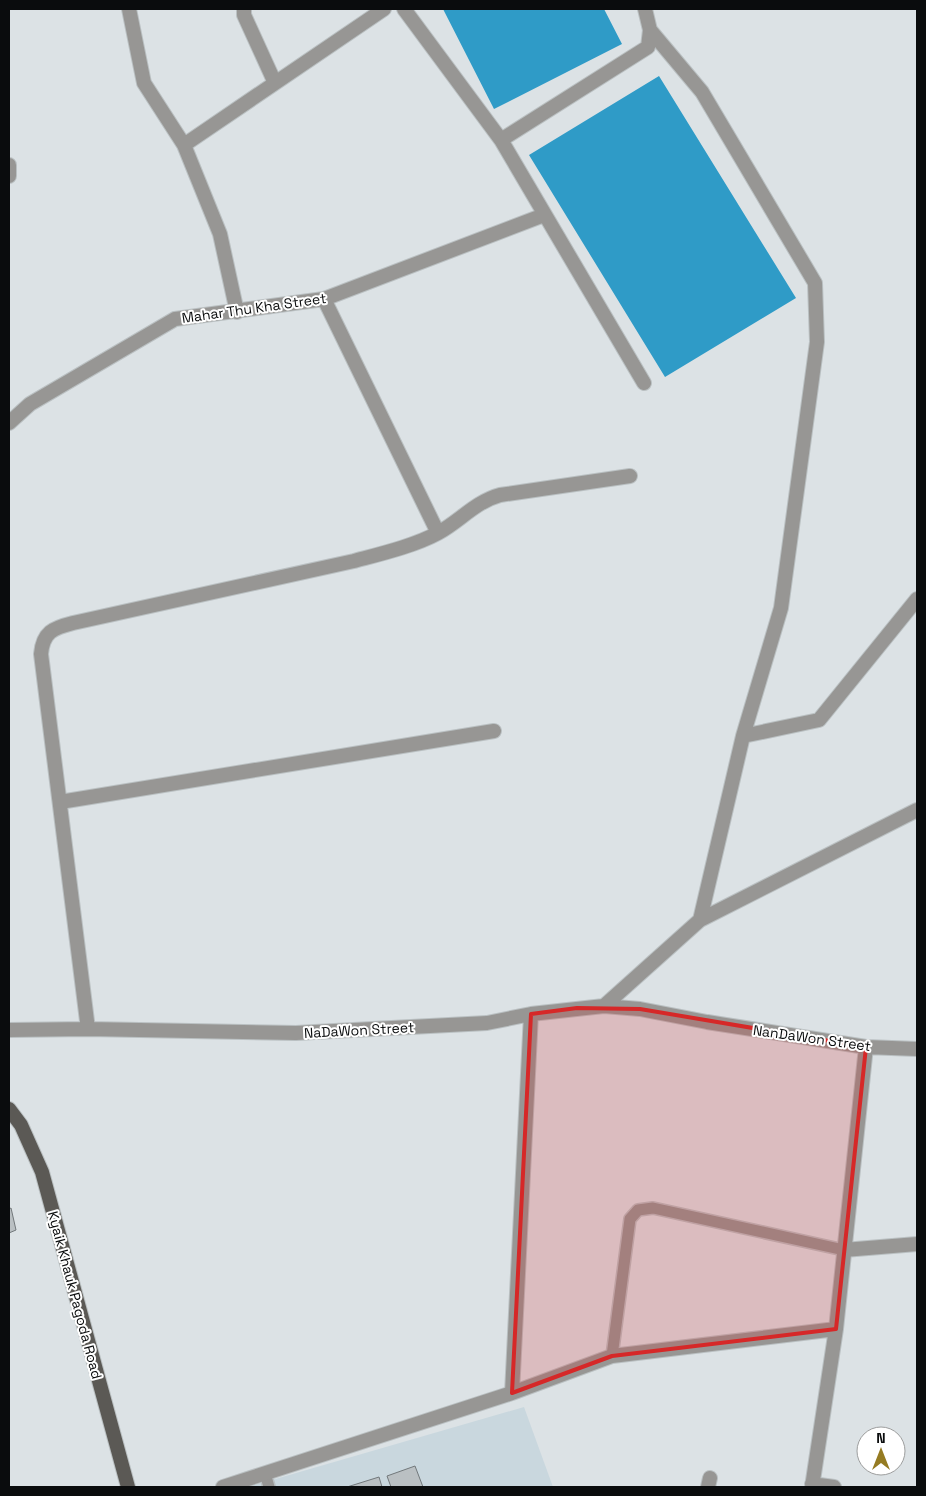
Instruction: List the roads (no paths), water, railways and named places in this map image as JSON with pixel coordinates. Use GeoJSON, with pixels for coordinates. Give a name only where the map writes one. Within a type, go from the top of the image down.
{"type":"FeatureCollection","features":[{"type":"Feature","properties":{"kind":"main road","name":"Kyaik Khauk Pagoda Road"},"geometry":{"type":"LineString","coordinates":[[9,1109],[20,1125],[42,1172],[128,1487]]}},
{"type":"Feature","properties":{"kind":"street"},"geometry":{"type":"LineString","coordinates":[[129,9],[144,83],[184,145],[220,234],[237,312]]}},
{"type":"Feature","properties":{"kind":"street"},"geometry":{"type":"LineString","coordinates":[[244,9],[244,15],[275,83]]}},
{"type":"Feature","properties":{"kind":"street"},"geometry":{"type":"LineString","coordinates":[[184,145],[384,9]]}},
{"type":"Feature","properties":{"kind":"street"},"geometry":{"type":"LineString","coordinates":[[404,9],[501,140],[644,383]]}},
{"type":"Feature","properties":{"kind":"street"},"geometry":{"type":"LineString","coordinates":[[501,140],[648,47],[650,30],[645,9]]}},
{"type":"Feature","properties":{"kind":"street"},"geometry":{"type":"LineString","coordinates":[[650,30],[702,92],[815,283],[817,342],[781,608],[743,736],[700,920]]}},
{"type":"Feature","properties":{"kind":"street"},"geometry":{"type":"LineString","coordinates":[[9,165],[9,176]]}},
{"type":"Feature","properties":{"kind":"street","name":"Mahar Thu Kha Street"},"geometry":{"type":"LineString","coordinates":[[9,423],[30,404],[175,319],[324,299],[544,215]]}},
{"type":"Feature","properties":{"kind":"street"},"geometry":{"type":"LineString","coordinates":[[324,299],[438,533]]}},
{"type":"Feature","properties":{"kind":"street"},"geometry":{"type":"LineString","coordinates":[[88,1028],[41,654],[43,640],[48,632],[73,623],[354,561],[438,533],[485,499],[630,476]]}},
{"type":"Feature","properties":{"kind":"street"},"geometry":{"type":"LineString","coordinates":[[743,736],[819,720],[917,599]]}},
{"type":"Feature","properties":{"kind":"street"},"geometry":{"type":"LineString","coordinates":[[60,802],[494,731]]}},
{"type":"Feature","properties":{"kind":"street"},"geometry":{"type":"LineString","coordinates":[[604,1006],[700,920],[917,810]]}},
{"type":"Feature","properties":{"kind":"street","name":"NaDaWon Street"},"geometry":{"type":"LineString","coordinates":[[9,1030],[88,1028],[296,1033],[487,1023],[531,1014],[604,1006],[640,1009],[707,1022]]}},
{"type":"Feature","properties":{"kind":"street"},"geometry":{"type":"LineString","coordinates":[[512,1393],[531,1014]]}},
{"type":"Feature","properties":{"kind":"street","name":"NanDaWon Street"},"geometry":{"type":"LineString","coordinates":[[707,1022],[866,1047],[917,1049]]}},
{"type":"Feature","properties":{"kind":"street"},"geometry":{"type":"LineString","coordinates":[[834,1487],[812,1486],[836,1329],[866,1047]]}},
{"type":"Feature","properties":{"kind":"street"},"geometry":{"type":"LineString","coordinates":[[844,1250],[917,1244]]}},
{"type":"Feature","properties":{"kind":"street"},"geometry":{"type":"LineString","coordinates":[[223,1487],[512,1393],[612,1356],[836,1329]]}},
{"type":"Feature","properties":{"kind":"lane"},"geometry":{"type":"LineString","coordinates":[[612,1356],[630,1219],[638,1210],[653,1208],[844,1250]]}},
{"type":"Feature","properties":{"kind":"lane"},"geometry":{"type":"LineString","coordinates":[[265,1473],[269,1487]]}},
{"type":"Feature","properties":{"kind":"water"},"geometry":{"type":"Polygon","coordinates":[[[443,9],[604,9],[622,44],[494,109],[443,9]]]}},
{"type":"Feature","properties":{"kind":"water"},"geometry":{"type":"Polygon","coordinates":[[[659,76],[796,298],[665,377],[529,155],[659,76]]]}}]}
